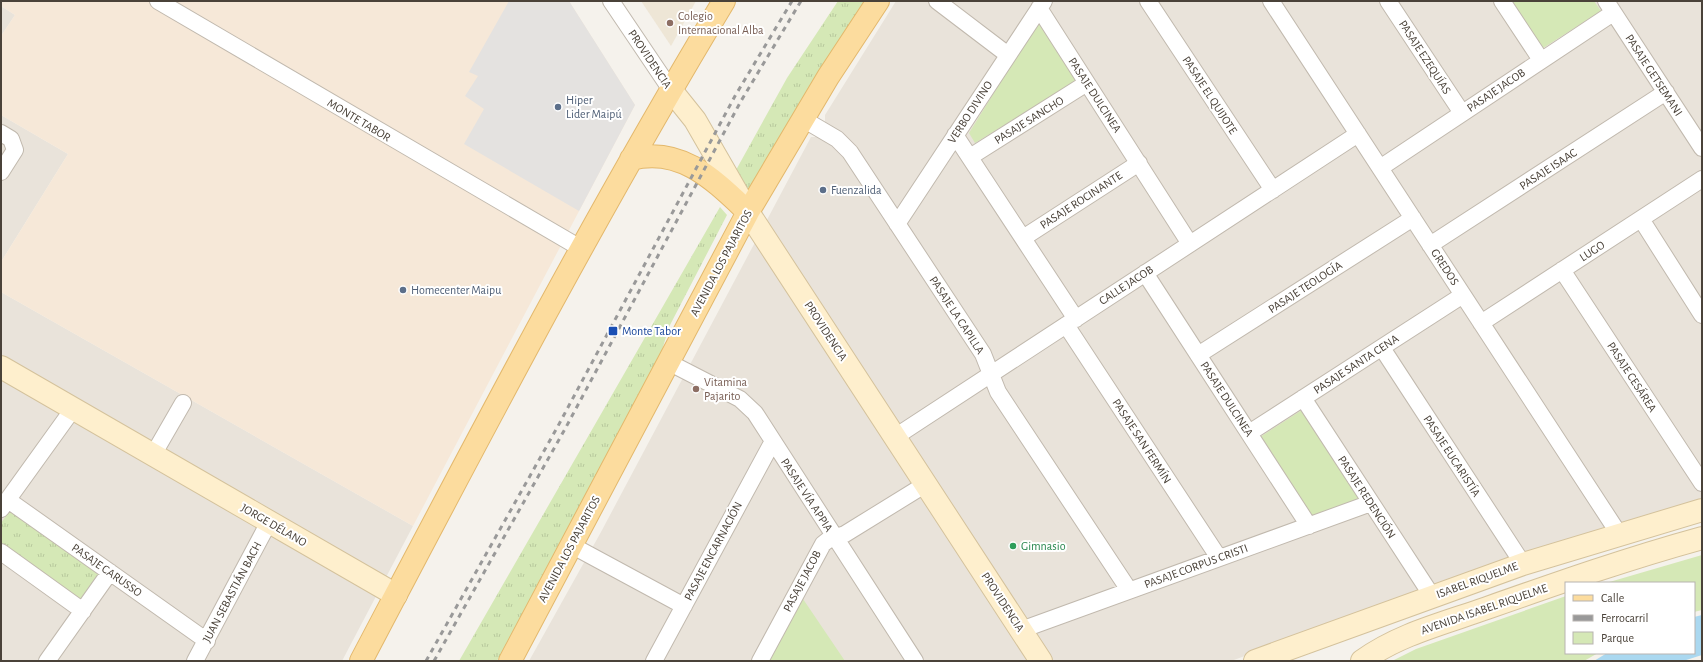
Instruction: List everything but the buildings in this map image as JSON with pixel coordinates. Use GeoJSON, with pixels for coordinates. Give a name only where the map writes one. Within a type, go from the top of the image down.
{"type":"FeatureCollection","features":[{"type":"Feature","properties":{"kind":"main road"},"geometry":{"type":"LineString","coordinates":[[361,661],[631,159],[724,1]]}},
{"type":"Feature","properties":{"kind":"main road","name":"AVENIDA LOS PAJARITOS"},"geometry":{"type":"LineString","coordinates":[[510,661],[748,212],[802,119],[878,1]]}},
{"type":"Feature","properties":{"kind":"main road"},"geometry":{"type":"LineString","coordinates":[[631,159],[659,155],[678,160],[714,181],[748,212]]}},
{"type":"Feature","properties":{"kind":"street","name":"MONTE TABOR"},"geometry":{"type":"LineString","coordinates":[[158,1],[582,249]]}},
{"type":"Feature","properties":{"kind":"street","name":"PROVIDENCIA"},"geometry":{"type":"LineString","coordinates":[[611,1],[671,90],[704,135],[748,212],[1041,661]]}},
{"type":"Feature","properties":{"kind":"street"},"geometry":{"type":"LineString","coordinates":[[937,1],[1008,55]]}},
{"type":"Feature","properties":{"kind":"street","name":"PASAJE EL QUIJOTE"},"geometry":{"type":"LineString","coordinates":[[1148,1],[1273,190]]}},
{"type":"Feature","properties":{"kind":"street","name":"GREDOS"},"geometry":{"type":"LineString","coordinates":[[1271,1],[1619,534]]}},
{"type":"Feature","properties":{"kind":"street","name":"PASAJE EZEQUÍAS"},"geometry":{"type":"LineString","coordinates":[[1388,1],[1462,113]]}},
{"type":"Feature","properties":{"kind":"street"},"geometry":{"type":"LineString","coordinates":[[1502,1],[1541,60]]}},
{"type":"Feature","properties":{"kind":"street","name":"VERBO DIVINO"},"geometry":{"type":"LineString","coordinates":[[897,224],[1042,4]]}},
{"type":"Feature","properties":{"kind":"street","name":"PASAJE DULCINEA"},"geometry":{"type":"LineString","coordinates":[[1042,4],[1087,83],[1190,244]]}},
{"type":"Feature","properties":{"kind":"street","name":"PASAJE JACOB"},"geometry":{"type":"LineString","coordinates":[[1380,168],[1541,60],[1609,7]]}},
{"type":"Feature","properties":{"kind":"street","name":"PASAJE GETSEMANI"},"geometry":{"type":"LineString","coordinates":[[1609,7],[1702,148]]}},
{"type":"Feature","properties":{"kind":"street","name":"PASAJE SANCHO"},"geometry":{"type":"LineString","coordinates":[[970,157],[1087,83]]}},
{"type":"Feature","properties":{"kind":"street","name":"PASAJE ISAAC"},"geometry":{"type":"LineString","coordinates":[[1430,245],[1666,92]]}},
{"type":"Feature","properties":{"kind":"street","name":"PASAJE LA CAPILLA"},"geometry":{"type":"LineString","coordinates":[[802,119],[837,139],[846,147],[983,354],[998,392],[1129,590]]}},
{"type":"Feature","properties":{"kind":"street"},"geometry":{"type":"LineString","coordinates":[[1,133],[11,139],[14,146],[14,154],[1,172]]}},
{"type":"Feature","properties":{"kind":"street","name":"CALLE JACOB"},"geometry":{"type":"LineString","coordinates":[[895,437],[1358,134]]}},
{"type":"Feature","properties":{"kind":"street","name":"PASAJE SAN FERMÍN"},"geometry":{"type":"LineString","coordinates":[[955,135],[1023,238],[1071,322],[1219,558]]}},
{"type":"Feature","properties":{"kind":"street","name":"PASAJE ROCINANTE"},"geometry":{"type":"LineString","coordinates":[[1023,238],[1139,163]]}},
{"type":"Feature","properties":{"kind":"street","name":"LUGO"},"geometry":{"type":"LineString","coordinates":[[1481,323],[1702,179]]}},
{"type":"Feature","properties":{"kind":"street","name":"PASAJE TEOLOGÍA"},"geometry":{"type":"LineString","coordinates":[[1198,355],[1413,218]]}},
{"type":"Feature","properties":{"kind":"street"},"geometry":{"type":"LineString","coordinates":[[1641,219],[1697,297],[1702,315]]}},
{"type":"Feature","properties":{"kind":"street","name":"PASAJE CESÁREA"},"geometry":{"type":"LineString","coordinates":[[1562,270],[1702,484]]}},
{"type":"Feature","properties":{"kind":"street","name":"PASAJE DULCINEA"},"geometry":{"type":"LineString","coordinates":[[1145,273],[1309,526]]}},
{"type":"Feature","properties":{"kind":"street","name":"PASAJE SANTA CENA"},"geometry":{"type":"LineString","coordinates":[[1248,433],[1463,295]]}},
{"type":"Feature","properties":{"kind":"street","name":"PASAJE EUCARISTÍA"},"geometry":{"type":"LineString","coordinates":[[1382,348],[1523,564]]}},
{"type":"Feature","properties":{"kind":"street","name":"PASAJE VÍA APPIA"},"geometry":{"type":"LineString","coordinates":[[668,362],[745,403],[755,413],[915,661]]}},
{"type":"Feature","properties":{"kind":"street","name":"JORGE DÉLANO"},"geometry":{"type":"LineString","coordinates":[[1,367],[396,595]]}},
{"type":"Feature","properties":{"kind":"street","name":"PASAJE REDENCIÓN"},"geometry":{"type":"LineString","coordinates":[[1303,398],[1432,596]]}},
{"type":"Feature","properties":{"kind":"street"},"geometry":{"type":"LineString","coordinates":[[153,455],[183,403]]}},
{"type":"Feature","properties":{"kind":"street"},"geometry":{"type":"LineString","coordinates":[[4,504],[73,409]]}},
{"type":"Feature","properties":{"kind":"street","name":"PASAJE ENCARNACIÓN"},"geometry":{"type":"LineString","coordinates":[[654,661],[773,442]]}},
{"type":"Feature","properties":{"kind":"street","name":"PASAJE JACOB"},"geometry":{"type":"LineString","coordinates":[[760,661],[819,550],[828,540],[845,534],[926,484]]}},
{"type":"Feature","properties":{"kind":"street","name":"PASAJE CORPUS CRISTI"},"geometry":{"type":"LineString","coordinates":[[1021,630],[1371,503]]}},
{"type":"Feature","properties":{"kind":"street","name":"PASAJE CARUSSO"},"geometry":{"type":"LineString","coordinates":[[4,504],[110,572],[207,641]]}},
{"type":"Feature","properties":{"kind":"street","name":"ISABEL RIQUELME"},"geometry":{"type":"LineString","coordinates":[[1255,661],[1523,564],[1702,510]]}},
{"type":"Feature","properties":{"kind":"street","name":"JUAN SEBASTIÁN BACH"},"geometry":{"type":"LineString","coordinates":[[195,661],[269,522]]}},
{"type":"Feature","properties":{"kind":"street","name":"AVENIDA ISABEL RIQUELME"},"geometry":{"type":"LineString","coordinates":[[1362,661],[1382,648],[1414,634],[1585,574],[1702,538]]}},
{"type":"Feature","properties":{"kind":"street"},"geometry":{"type":"LineString","coordinates":[[571,546],[684,606]]}},
{"type":"Feature","properties":{"kind":"street"},"geometry":{"type":"LineString","coordinates":[[1,552],[83,611]]}},
{"type":"Feature","properties":{"kind":"street"},"geometry":{"type":"LineString","coordinates":[[46,661],[110,572]]}},
{"type":"Feature","properties":{"kind":"street"},"geometry":{"type":"LineString","coordinates":[[1299,661],[1322,643],[1353,626]]}},
{"type":"Feature","properties":{"kind":"shaded area"},"geometry":{"type":"Polygon","coordinates":[[[1,1],[569,1],[635,105],[413,526],[1,292],[1,262],[68,154],[1,115],[1,36],[15,15],[1,6],[1,1]]]}},
{"type":"Feature","properties":{"kind":"shaded area","name":"Hiper Lider Maipú"},"geometry":{"type":"Polygon","coordinates":[[[509,1],[569,1],[635,105],[579,211],[464,144],[484,109],[465,96],[478,76],[469,72],[509,1]]]}},
{"type":"Feature","properties":{"kind":"shaded area","name":"Colegio Internacional Alba"},"geometry":{"type":"Polygon","coordinates":[[[641,1],[696,1],[671,46],[641,1]]]}},
{"type":"Feature","properties":{"kind":"shaded area"},"geometry":{"type":"Polygon","coordinates":[[[896,1],[1702,1],[1702,501],[1449,582],[1231,661],[529,661],[601,532],[811,137],[816,137],[825,123],[825,115],[896,1]]]}},
{"type":"Feature","properties":{"kind":"shaded area"},"geometry":{"type":"Polygon","coordinates":[[[1,6],[15,15],[1,36],[1,6]]]}},
{"type":"Feature","properties":{"kind":"shaded area"},"geometry":{"type":"Polygon","coordinates":[[[1,115],[68,154],[1,262],[1,115]]]}},
{"type":"Feature","properties":{"kind":"shaded area"},"geometry":{"type":"Polygon","coordinates":[[[1,292],[413,526],[342,661],[1,661],[1,292]]]}},
{"type":"Feature","properties":{"kind":"green space"},"geometry":{"type":"Polygon","coordinates":[[[838,1],[868,1],[751,196],[736,170],[787,78],[838,1]]]}},
{"type":"Feature","properties":{"kind":"green space"},"geometry":{"type":"Polygon","coordinates":[[[1508,1],[1594,1],[1601,11],[1540,50],[1508,1]]]}},
{"type":"Feature","properties":{"kind":"green space"},"geometry":{"type":"Polygon","coordinates":[[[1039,20],[1077,81],[975,143],[969,133],[1039,20]]]}},
{"type":"Feature","properties":{"kind":"green space"},"geometry":{"type":"Polygon","coordinates":[[[720,207],[727,215],[669,327],[660,357],[497,661],[459,661],[720,207]]]}},
{"type":"Feature","properties":{"kind":"green space"},"geometry":{"type":"Polygon","coordinates":[[[1302,410],[1360,499],[1308,518],[1257,439],[1302,410]]]}},
{"type":"Feature","properties":{"kind":"green space"},"geometry":{"type":"Polygon","coordinates":[[[11,509],[105,574],[84,603],[1,544],[1,523],[11,509]]]}},
{"type":"Feature","properties":{"kind":"green space"},"geometry":{"type":"Polygon","coordinates":[[[1702,555],[1702,610],[1695,612],[1695,582],[1609,582],[1702,555]]]}},
{"type":"Feature","properties":{"kind":"green space"},"geometry":{"type":"Polygon","coordinates":[[[801,596],[845,661],[766,661],[801,596]]]}},
{"type":"Feature","properties":{"kind":"green space"},"geometry":{"type":"Polygon","coordinates":[[[1565,596],[1565,654],[1596,654],[1584,661],[1392,661],[1416,649],[1565,596]]]}},
{"type":"Feature","properties":{"kind":"water"},"geometry":{"type":"Polygon","coordinates":[[[1702,615],[1702,655],[1683,661],[1594,661],[1605,654],[1695,654],[1695,617],[1702,615]]]}},
{"type":"Feature","properties":{"kind":"railway"},"geometry":{"type":"LineString","coordinates":[[426,661],[558,426],[735,96],[792,1]]}},
{"type":"Feature","properties":{"kind":"railway"},"geometry":{"type":"LineString","coordinates":[[434,661],[565,429],[741,101],[801,1]]}},
{"type":"Feature","properties":{"kind":"place","name":"Colegio Internacional Alba"},"geometry":{"type":"Point","coordinates":[670,23]}},
{"type":"Feature","properties":{"kind":"place","name":"Hiper Lider Maipú"},"geometry":{"type":"Point","coordinates":[558,107]}},
{"type":"Feature","properties":{"kind":"place","name":"Fuenzalida"},"geometry":{"type":"Point","coordinates":[823,190]}},
{"type":"Feature","properties":{"kind":"place","name":"Homecenter Maipu"},"geometry":{"type":"Point","coordinates":[403,290]}},
{"type":"Feature","properties":{"kind":"place","name":"Monte Tabor"},"geometry":{"type":"Point","coordinates":[613,331]}},
{"type":"Feature","properties":{"kind":"place","name":"Vitamina Pajarito"},"geometry":{"type":"Point","coordinates":[696,389]}},
{"type":"Feature","properties":{"kind":"place","name":"Gimnasio"},"geometry":{"type":"Point","coordinates":[1013,546]}}]}
